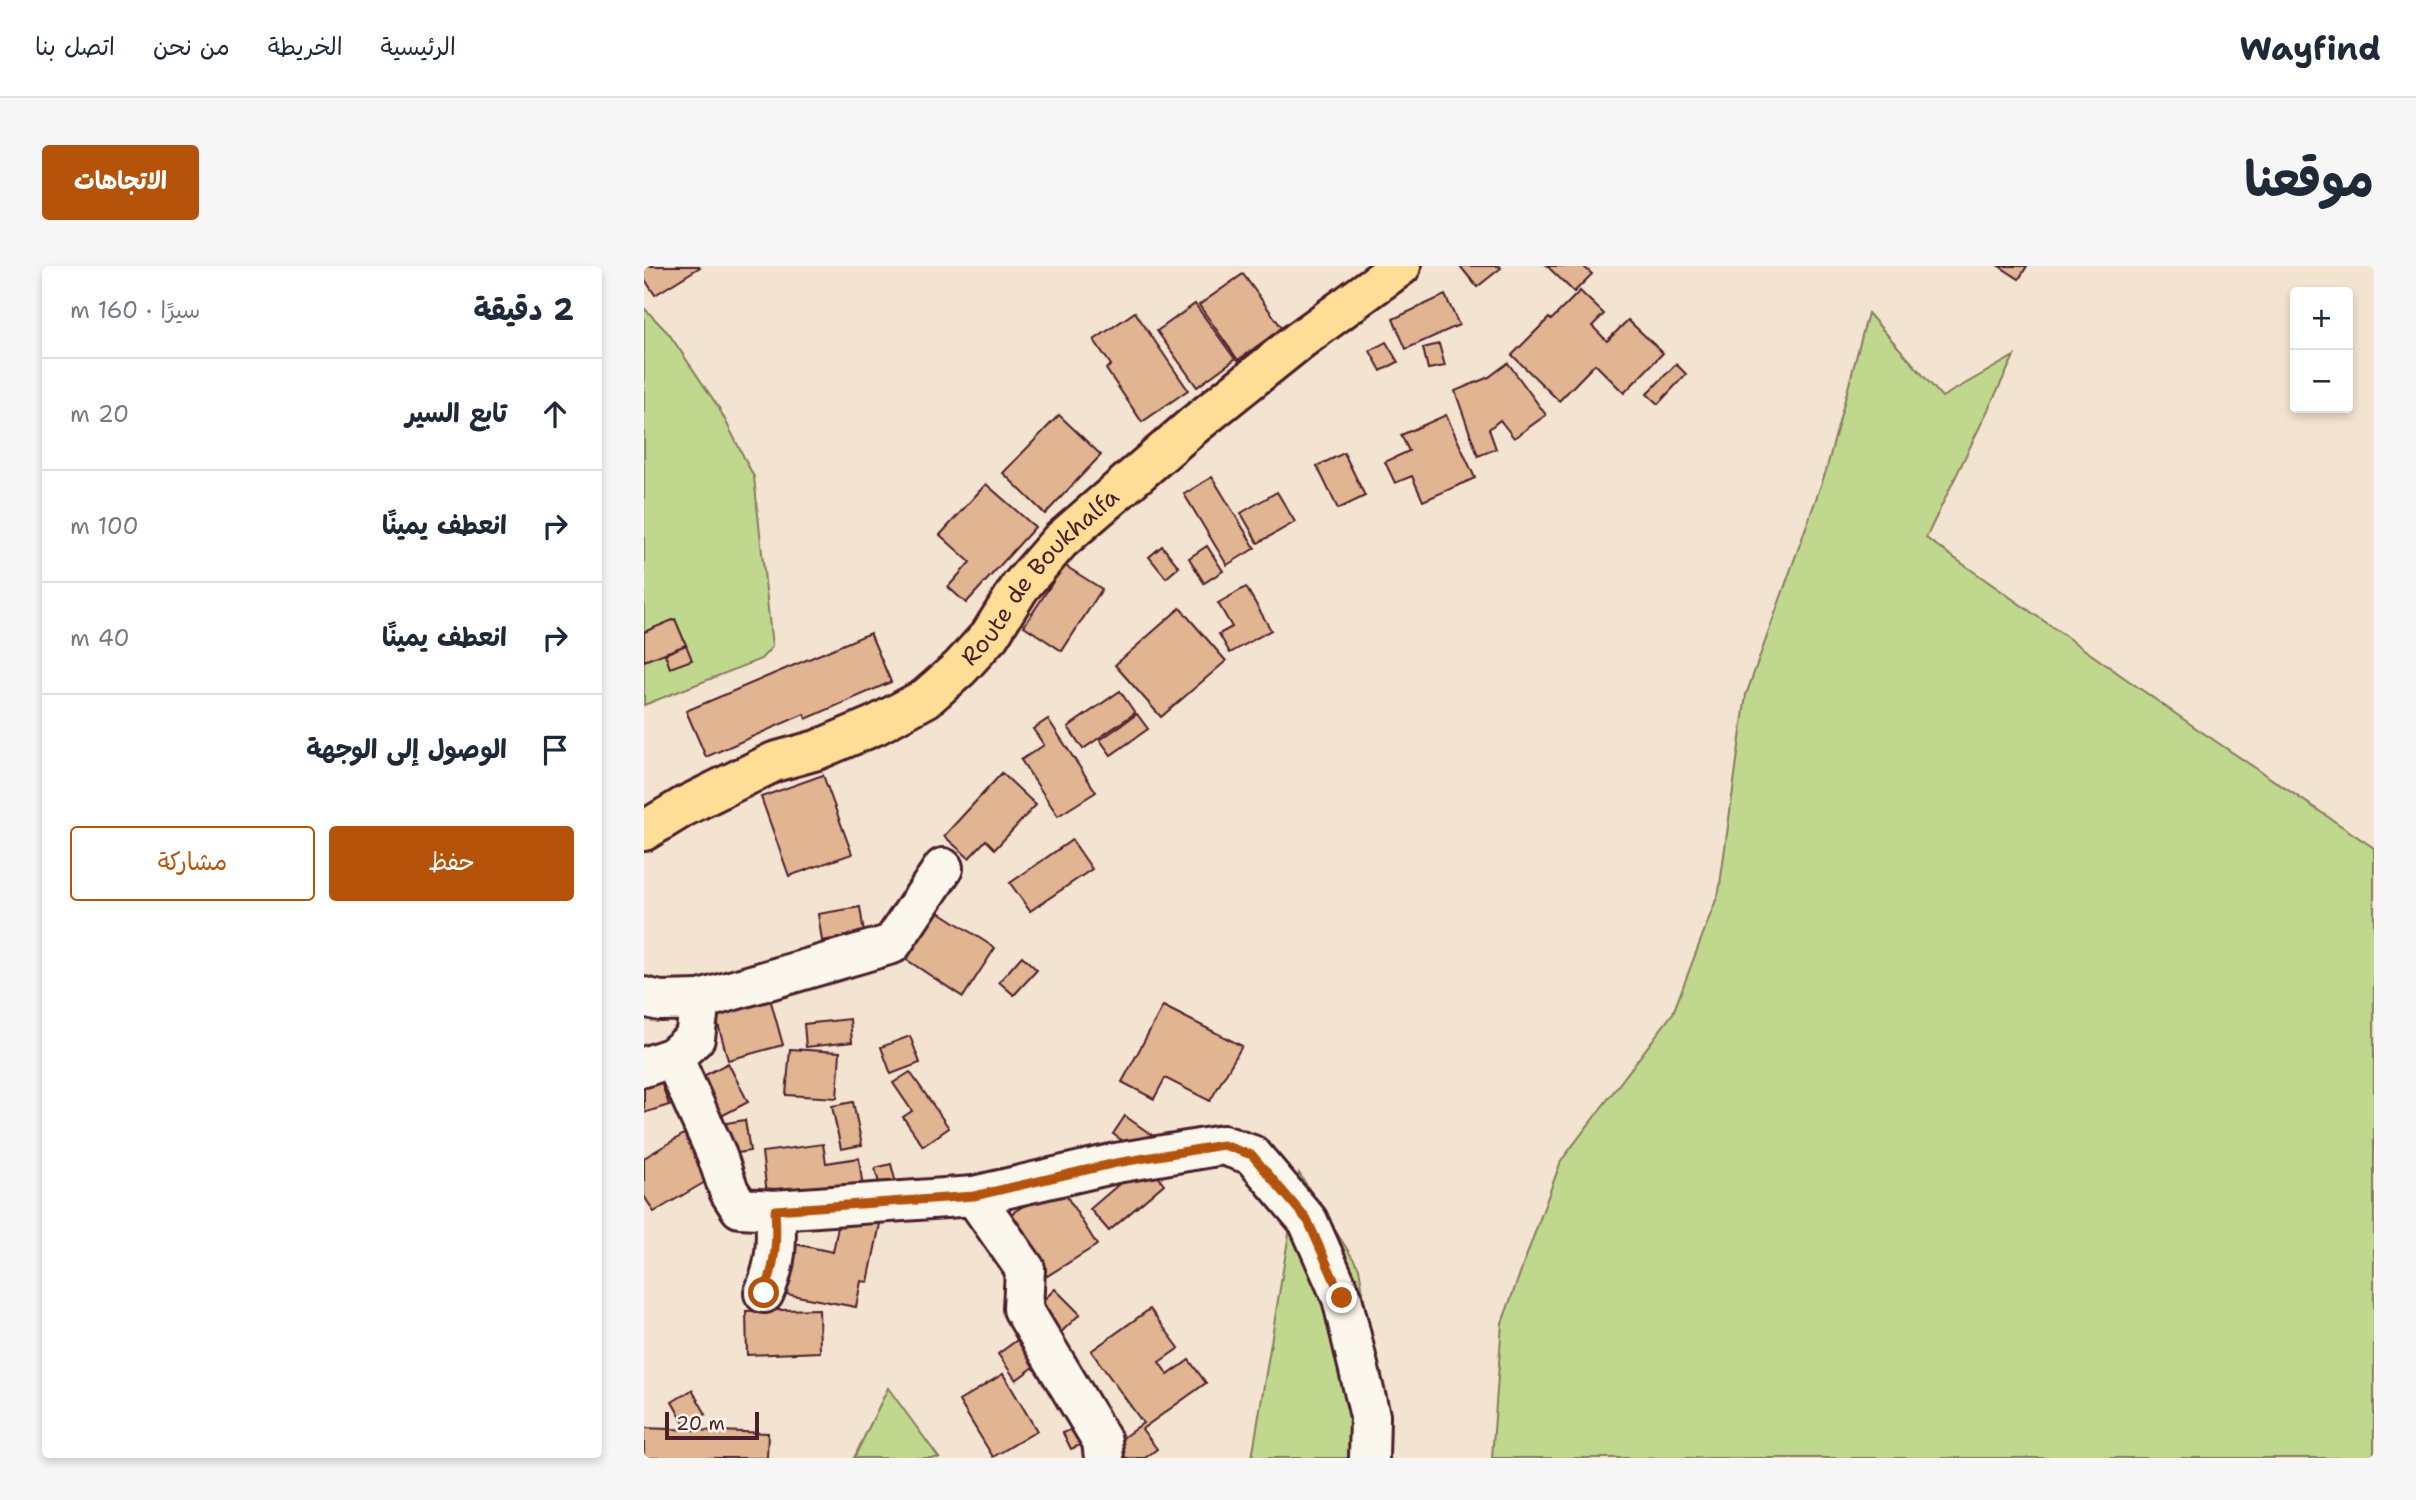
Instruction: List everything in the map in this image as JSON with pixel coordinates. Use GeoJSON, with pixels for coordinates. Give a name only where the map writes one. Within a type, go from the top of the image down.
{"type":"FeatureCollection","features":[{"type":"Feature","properties":{"kind":"main road","name":"Route de Boukhalfa"},"geometry":{"type":"LineString","coordinates":[[644,831],[685,806],[774,762],[817,750],[876,725],[926,698],[960,668],[990,635],[1020,587],[1069,533],[1203,418],[1300,340],[1401,266]]}},
{"type":"Feature","properties":{"kind":"street"},"geometry":{"type":"LineString","coordinates":[[644,997],[660,1001],[700,1000],[892,944],[943,868]]}},
{"type":"Feature","properties":{"kind":"street"},"geometry":{"type":"LineString","coordinates":[[700,1000],[695,1038],[658,1062],[716,1153],[729,1191],[740,1208],[775,1210],[974,1196],[1116,1163],[1223,1145],[1252,1155],[1308,1221],[1342,1298],[1370,1416],[1369,1458]]}},
{"type":"Feature","properties":{"kind":"street"},"geometry":{"type":"LineString","coordinates":[[974,1196],[1025,1269],[1023,1309],[1102,1441],[1104,1458]]}},
{"type":"Feature","properties":{"kind":"street"},"geometry":{"type":"LineString","coordinates":[[764,1293],[773,1273],[777,1246],[775,1210]]}},
{"type":"Feature","properties":{"kind":"green space"},"geometry":{"type":"Polygon","coordinates":[[[644,308],[669,334],[719,408],[754,477],[772,647],[761,659],[644,705],[644,308]]]}},
{"type":"Feature","properties":{"kind":"green space"},"geometry":{"type":"Polygon","coordinates":[[[1868,313],[1942,397],[2014,356],[1926,538],[2193,726],[2374,848],[2374,1458],[1492,1458],[1502,1323],[1561,1161],[1673,1013],[1719,892],[1746,695],[1826,471],[1868,313]]]}},
{"type":"Feature","properties":{"kind":"green space"},"geometry":{"type":"Polygon","coordinates":[[[1299,1173],[1359,1268],[1389,1458],[1252,1458],[1299,1173]]]}},
{"type":"Feature","properties":{"kind":"green space"},"geometry":{"type":"Polygon","coordinates":[[[888,1388],[939,1458],[854,1458],[888,1388]]]}},
{"type":"Feature","properties":{"kind":"building"},"geometry":{"type":"Polygon","coordinates":[[[644,266],[700,267],[655,295],[644,278],[644,266]]]}},
{"type":"Feature","properties":{"kind":"building"},"geometry":{"type":"Polygon","coordinates":[[[1460,266],[1499,266],[1501,268],[1477,287],[1460,266]]]}},
{"type":"Feature","properties":{"kind":"building"},"geometry":{"type":"Polygon","coordinates":[[[1547,266],[1583,266],[1592,274],[1574,292],[1547,266]]]}},
{"type":"Feature","properties":{"kind":"building"},"geometry":{"type":"Polygon","coordinates":[[[1999,266],[2027,266],[2019,279],[1999,266]]]}},
{"type":"Feature","properties":{"kind":"building"},"geometry":{"type":"Polygon","coordinates":[[[1243,274],[1282,328],[1238,360],[1199,305],[1243,274]]]}},
{"type":"Feature","properties":{"kind":"building"},"geometry":{"type":"Polygon","coordinates":[[[1580,291],[1604,314],[1592,326],[1607,341],[1628,320],[1663,353],[1624,393],[1595,364],[1559,401],[1512,355],[1580,291]]]}},
{"type":"Feature","properties":{"kind":"building"},"geometry":{"type":"Polygon","coordinates":[[[1445,295],[1459,325],[1406,349],[1393,319],[1445,295]]]}},
{"type":"Feature","properties":{"kind":"building"},"geometry":{"type":"Polygon","coordinates":[[[1195,304],[1235,359],[1197,387],[1157,331],[1195,304]]]}},
{"type":"Feature","properties":{"kind":"building"},"geometry":{"type":"Polygon","coordinates":[[[1135,312],[1188,390],[1142,422],[1106,369],[1111,365],[1094,340],[1135,312]]]}},
{"type":"Feature","properties":{"kind":"building"},"geometry":{"type":"Polygon","coordinates":[[[1386,342],[1398,362],[1381,371],[1370,351],[1386,342]]]}},
{"type":"Feature","properties":{"kind":"building"},"geometry":{"type":"Polygon","coordinates":[[[1439,344],[1445,366],[1428,369],[1423,348],[1439,344]]]}},
{"type":"Feature","properties":{"kind":"building"},"geometry":{"type":"Polygon","coordinates":[[[1508,363],[1546,415],[1514,438],[1500,420],[1489,429],[1496,449],[1478,456],[1455,391],[1489,377],[1508,363]]]}},
{"type":"Feature","properties":{"kind":"building"},"geometry":{"type":"Polygon","coordinates":[[[1676,364],[1686,374],[1658,404],[1647,394],[1676,364]]]}},
{"type":"Feature","properties":{"kind":"building"},"geometry":{"type":"Polygon","coordinates":[[[1059,415],[1101,455],[1045,514],[1003,473],[1059,415]]]}},
{"type":"Feature","properties":{"kind":"building"},"geometry":{"type":"Polygon","coordinates":[[[1446,415],[1475,478],[1423,501],[1412,476],[1395,483],[1385,462],[1409,451],[1401,435],[1446,415]]]}},
{"type":"Feature","properties":{"kind":"building"},"geometry":{"type":"Polygon","coordinates":[[[1344,453],[1365,496],[1338,509],[1317,466],[1344,453]]]}},
{"type":"Feature","properties":{"kind":"building"},"geometry":{"type":"Polygon","coordinates":[[[1212,477],[1255,548],[1227,565],[1184,494],[1212,477]]]}},
{"type":"Feature","properties":{"kind":"building"},"geometry":{"type":"Polygon","coordinates":[[[986,484],[1035,527],[966,603],[948,587],[970,562],[940,535],[986,484]]]}},
{"type":"Feature","properties":{"kind":"building"},"geometry":{"type":"Polygon","coordinates":[[[1277,492],[1295,522],[1258,543],[1241,513],[1277,492]]]}},
{"type":"Feature","properties":{"kind":"building"},"geometry":{"type":"Polygon","coordinates":[[[1162,546],[1179,567],[1166,578],[1149,557],[1162,546]]]}},
{"type":"Feature","properties":{"kind":"building"},"geometry":{"type":"Polygon","coordinates":[[[1207,546],[1223,571],[1204,583],[1189,558],[1207,546]]]}},
{"type":"Feature","properties":{"kind":"building"},"geometry":{"type":"Polygon","coordinates":[[[1064,565],[1102,589],[1062,651],[1024,626],[1064,565]]]}},
{"type":"Feature","properties":{"kind":"building"},"geometry":{"type":"Polygon","coordinates":[[[1246,587],[1271,630],[1230,653],[1219,634],[1232,627],[1218,603],[1246,587]]]}},
{"type":"Feature","properties":{"kind":"building"},"geometry":{"type":"Polygon","coordinates":[[[1180,608],[1226,661],[1161,717],[1115,665],[1180,608]]]}},
{"type":"Feature","properties":{"kind":"building"},"geometry":{"type":"Polygon","coordinates":[[[675,619],[686,645],[644,661],[644,632],[675,619]]]}},
{"type":"Feature","properties":{"kind":"building"},"geometry":{"type":"Polygon","coordinates":[[[870,633],[891,682],[806,719],[804,714],[706,757],[686,711],[870,633]]]}},
{"type":"Feature","properties":{"kind":"building"},"geometry":{"type":"Polygon","coordinates":[[[686,645],[692,660],[670,668],[665,654],[686,645]]]}},
{"type":"Feature","properties":{"kind":"building"},"geometry":{"type":"Polygon","coordinates":[[[1120,691],[1135,713],[1083,749],[1068,727],[1120,691]]]}},
{"type":"Feature","properties":{"kind":"building"},"geometry":{"type":"Polygon","coordinates":[[[1137,714],[1148,729],[1111,755],[1100,740],[1137,714]]]}},
{"type":"Feature","properties":{"kind":"building"},"geometry":{"type":"Polygon","coordinates":[[[1048,719],[1096,792],[1058,816],[1021,760],[1044,745],[1033,729],[1048,719]]]}},
{"type":"Feature","properties":{"kind":"building"},"geometry":{"type":"Polygon","coordinates":[[[1002,773],[1036,805],[995,849],[986,840],[969,858],[944,836],[1002,773]]]}},
{"type":"Feature","properties":{"kind":"building"},"geometry":{"type":"Polygon","coordinates":[[[823,775],[852,854],[789,876],[761,797],[823,775]]]}},
{"type":"Feature","properties":{"kind":"building"},"geometry":{"type":"Polygon","coordinates":[[[1072,840],[1092,869],[1030,911],[1010,883],[1072,840]]]}},
{"type":"Feature","properties":{"kind":"building"},"geometry":{"type":"Polygon","coordinates":[[[860,907],[864,933],[822,941],[818,914],[860,907]]]}},
{"type":"Feature","properties":{"kind":"building"},"geometry":{"type":"Polygon","coordinates":[[[936,910],[995,948],[963,997],[904,958],[936,910]]]}},
{"type":"Feature","properties":{"kind":"building"},"geometry":{"type":"Polygon","coordinates":[[[1022,956],[1037,970],[1014,995],[999,982],[1022,956]]]}},
{"type":"Feature","properties":{"kind":"building"},"geometry":{"type":"Polygon","coordinates":[[[768,991],[783,1045],[728,1060],[713,1006],[768,991]]]}},
{"type":"Feature","properties":{"kind":"building"},"geometry":{"type":"Polygon","coordinates":[[[1163,1006],[1242,1046],[1210,1101],[1165,1078],[1154,1099],[1122,1082],[1163,1006]]]}},
{"type":"Feature","properties":{"kind":"building"},"geometry":{"type":"Polygon","coordinates":[[[850,1019],[852,1042],[806,1047],[804,1024],[850,1019]]]}},
{"type":"Feature","properties":{"kind":"building"},"geometry":{"type":"Polygon","coordinates":[[[910,1036],[920,1063],[891,1074],[881,1047],[910,1036]]]}},
{"type":"Feature","properties":{"kind":"building"},"geometry":{"type":"Polygon","coordinates":[[[790,1049],[840,1052],[837,1098],[786,1095],[790,1049]]]}},
{"type":"Feature","properties":{"kind":"building"},"geometry":{"type":"Polygon","coordinates":[[[728,1063],[748,1102],[712,1121],[692,1082],[728,1063]]]}},
{"type":"Feature","properties":{"kind":"building"},"geometry":{"type":"Polygon","coordinates":[[[910,1072],[949,1128],[923,1146],[903,1117],[912,1111],[893,1083],[910,1072]]]}},
{"type":"Feature","properties":{"kind":"building"},"geometry":{"type":"Polygon","coordinates":[[[661,1082],[669,1105],[644,1113],[644,1087],[661,1082]]]}},
{"type":"Feature","properties":{"kind":"building"},"geometry":{"type":"Polygon","coordinates":[[[853,1102],[862,1145],[841,1149],[832,1106],[853,1102]]]}},
{"type":"Feature","properties":{"kind":"building"},"geometry":{"type":"Polygon","coordinates":[[[1125,1116],[1159,1140],[1146,1157],[1113,1134],[1125,1116]]]}},
{"type":"Feature","properties":{"kind":"building"},"geometry":{"type":"Polygon","coordinates":[[[745,1120],[750,1151],[725,1155],[720,1124],[745,1120]]]}},
{"type":"Feature","properties":{"kind":"building"},"geometry":{"type":"Polygon","coordinates":[[[691,1130],[717,1175],[654,1212],[644,1196],[644,1158],[691,1130]]]}},
{"type":"Feature","properties":{"kind":"building"},"geometry":{"type":"Polygon","coordinates":[[[823,1144],[826,1163],[859,1158],[863,1189],[768,1202],[762,1152],[823,1144]]]}},
{"type":"Feature","properties":{"kind":"building"},"geometry":{"type":"Polygon","coordinates":[[[1146,1161],[1164,1184],[1109,1231],[1090,1209],[1146,1161]]]}},
{"type":"Feature","properties":{"kind":"building"},"geometry":{"type":"Polygon","coordinates":[[[891,1164],[898,1191],[882,1195],[875,1168],[891,1164]]]}},
{"type":"Feature","properties":{"kind":"building"},"geometry":{"type":"Polygon","coordinates":[[[1059,1184],[1097,1245],[1047,1276],[1009,1215],[1059,1184]]]}},
{"type":"Feature","properties":{"kind":"building"},"geometry":{"type":"Polygon","coordinates":[[[842,1206],[882,1214],[868,1282],[861,1281],[856,1307],[786,1294],[795,1244],[833,1252],[842,1206]]]}},
{"type":"Feature","properties":{"kind":"building"},"geometry":{"type":"Polygon","coordinates":[[[1055,1289],[1080,1314],[1053,1340],[1029,1314],[1055,1289]]]}},
{"type":"Feature","properties":{"kind":"building"},"geometry":{"type":"Polygon","coordinates":[[[819,1309],[820,1352],[747,1355],[746,1311],[819,1309]]]}},
{"type":"Feature","properties":{"kind":"building"},"geometry":{"type":"Polygon","coordinates":[[[1150,1309],[1179,1348],[1159,1362],[1168,1375],[1189,1360],[1206,1383],[1142,1429],[1157,1449],[1145,1458],[1111,1458],[1106,1450],[1143,1423],[1091,1351],[1150,1309]]]}},
{"type":"Feature","properties":{"kind":"building"},"geometry":{"type":"Polygon","coordinates":[[[1020,1338],[1038,1364],[1016,1380],[998,1354],[1020,1338]]]}},
{"type":"Feature","properties":{"kind":"building"},"geometry":{"type":"Polygon","coordinates":[[[1003,1374],[1037,1431],[993,1457],[959,1401],[1003,1374]]]}},
{"type":"Feature","properties":{"kind":"building"},"geometry":{"type":"Polygon","coordinates":[[[692,1390],[706,1414],[685,1425],[672,1402],[692,1390]]]}},
{"type":"Feature","properties":{"kind":"building"},"geometry":{"type":"Polygon","coordinates":[[[1077,1427],[1085,1443],[1071,1449],[1063,1433],[1077,1427]]]}},
{"type":"Feature","properties":{"kind":"building"},"geometry":{"type":"Polygon","coordinates":[[[644,1428],[768,1433],[767,1458],[644,1458],[644,1428]]]}},
{"type":"Feature","properties":{"kind":"route"},"geometry":{"type":"LineString","coordinates":[[764,1293],[773,1273],[777,1246],[775,1210],[974,1196],[1116,1163],[1223,1145],[1252,1155],[1308,1221],[1342,1298]]}}]}
